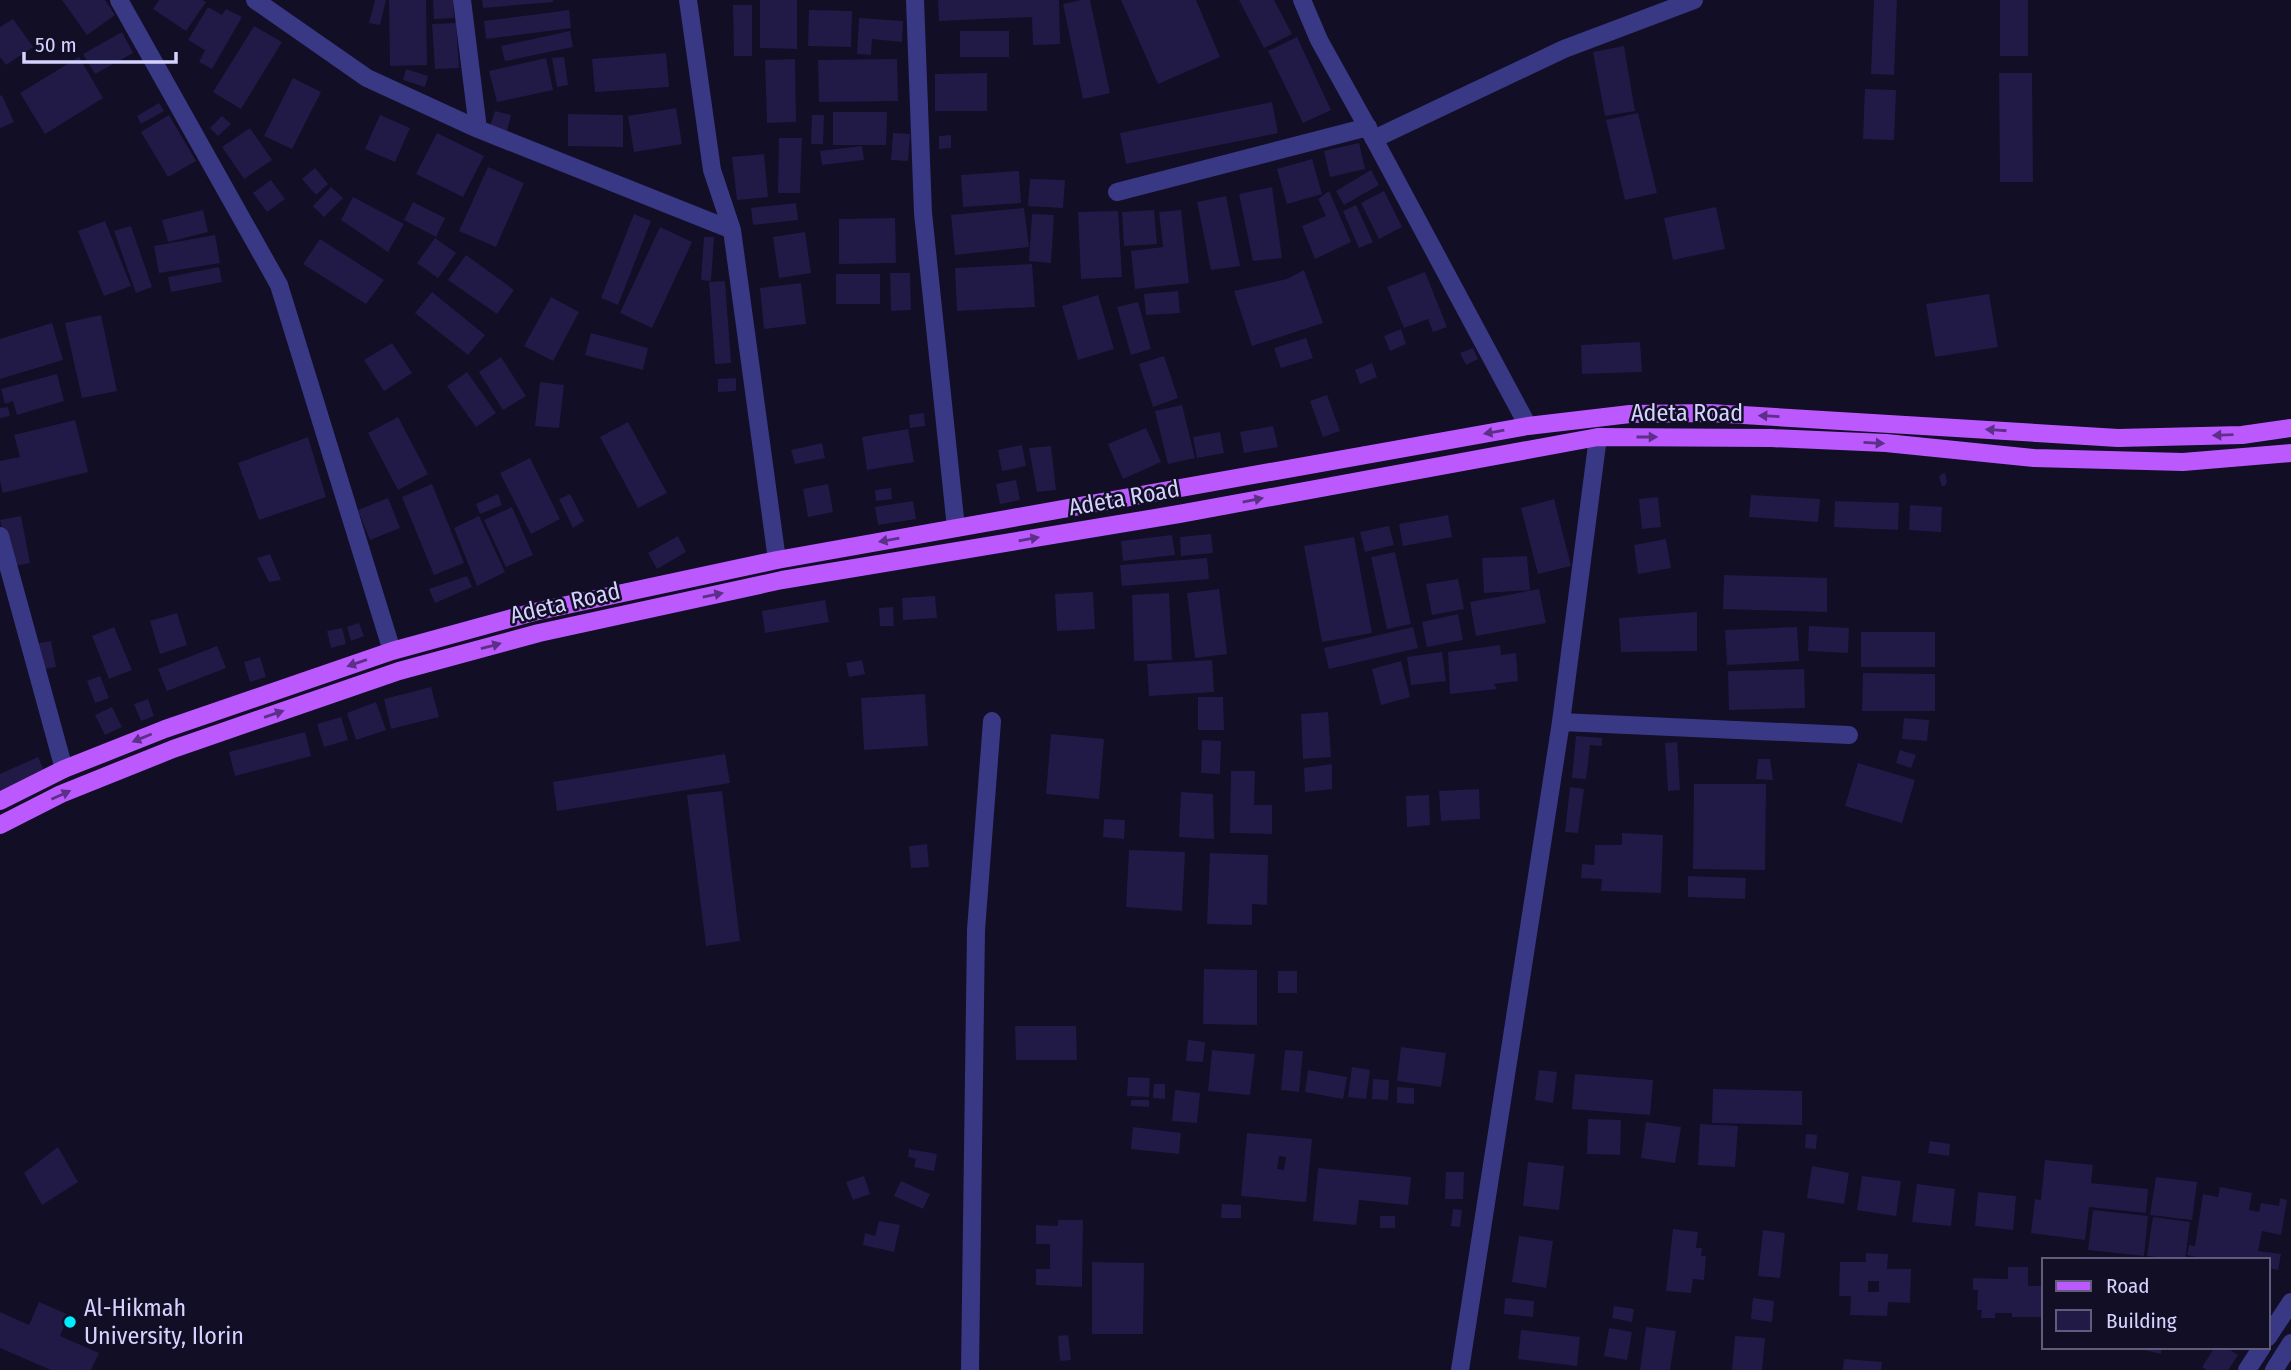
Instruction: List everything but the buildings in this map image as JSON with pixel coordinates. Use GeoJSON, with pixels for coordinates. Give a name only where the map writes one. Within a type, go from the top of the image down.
{"type":"FeatureCollection","features":[{"type":"Feature","properties":{"kind":"main road","name":"Adeta Road"},"geometry":{"type":"LineString","coordinates":[[0,801],[64,769],[165,729],[392,651],[534,612],[777,560],[1528,426],[1630,414],[1710,413],[2118,438],[2242,435],[2291,428]]}},
{"type":"Feature","properties":{"kind":"main road","name":"Adeta Road"},"geometry":{"type":"LineString","coordinates":[[0,825],[61,794],[173,749],[399,671],[539,633],[782,580],[1179,514],[1598,437],[1771,438],[1885,443],[2034,458],[2183,462],[2291,453]]}},
{"type":"Feature","properties":{"kind":"street"},"geometry":{"type":"LineString","coordinates":[[119,0],[279,285],[392,651]]}},
{"type":"Feature","properties":{"kind":"street"},"geometry":{"type":"LineString","coordinates":[[255,0],[367,78],[478,129],[732,230]]}},
{"type":"Feature","properties":{"kind":"street"},"geometry":{"type":"LineString","coordinates":[[462,0],[478,129]]}},
{"type":"Feature","properties":{"kind":"street"},"geometry":{"type":"LineString","coordinates":[[688,0],[712,170],[732,230],[777,560]]}},
{"type":"Feature","properties":{"kind":"street"},"geometry":{"type":"LineString","coordinates":[[915,0],[923,213],[956,528]]}},
{"type":"Feature","properties":{"kind":"street"},"geometry":{"type":"LineString","coordinates":[[1302,0],[1319,40],[1528,426]]}},
{"type":"Feature","properties":{"kind":"street"},"geometry":{"type":"LineString","coordinates":[[1117,192],[1371,133],[1564,49],[1694,0]]}},
{"type":"Feature","properties":{"kind":"street"},"geometry":{"type":"LineString","coordinates":[[1460,1370],[1560,722],[1598,437]]}},
{"type":"Feature","properties":{"kind":"street"},"geometry":{"type":"LineString","coordinates":[[0,536],[64,769]]}},
{"type":"Feature","properties":{"kind":"street"},"geometry":{"type":"LineString","coordinates":[[970,1370],[976,930],[992,721]]}},
{"type":"Feature","properties":{"kind":"street"},"geometry":{"type":"LineString","coordinates":[[1560,722],[1849,735]]}},
{"type":"Feature","properties":{"kind":"street"},"geometry":{"type":"LineString","coordinates":[[2270,1334],[2291,1302]]}},
{"type":"Feature","properties":{"kind":"street"},"geometry":{"type":"LineString","coordinates":[[2274,1370],[2291,1343]]}},
{"type":"Feature","properties":{"kind":"street"},"geometry":{"type":"LineString","coordinates":[[2247,1370],[2261,1349]]}},
{"type":"Feature","properties":{"kind":"place","name":"Al-Hikmah University, Ilorin"},"geometry":{"type":"Point","coordinates":[70,1322]}}]}
